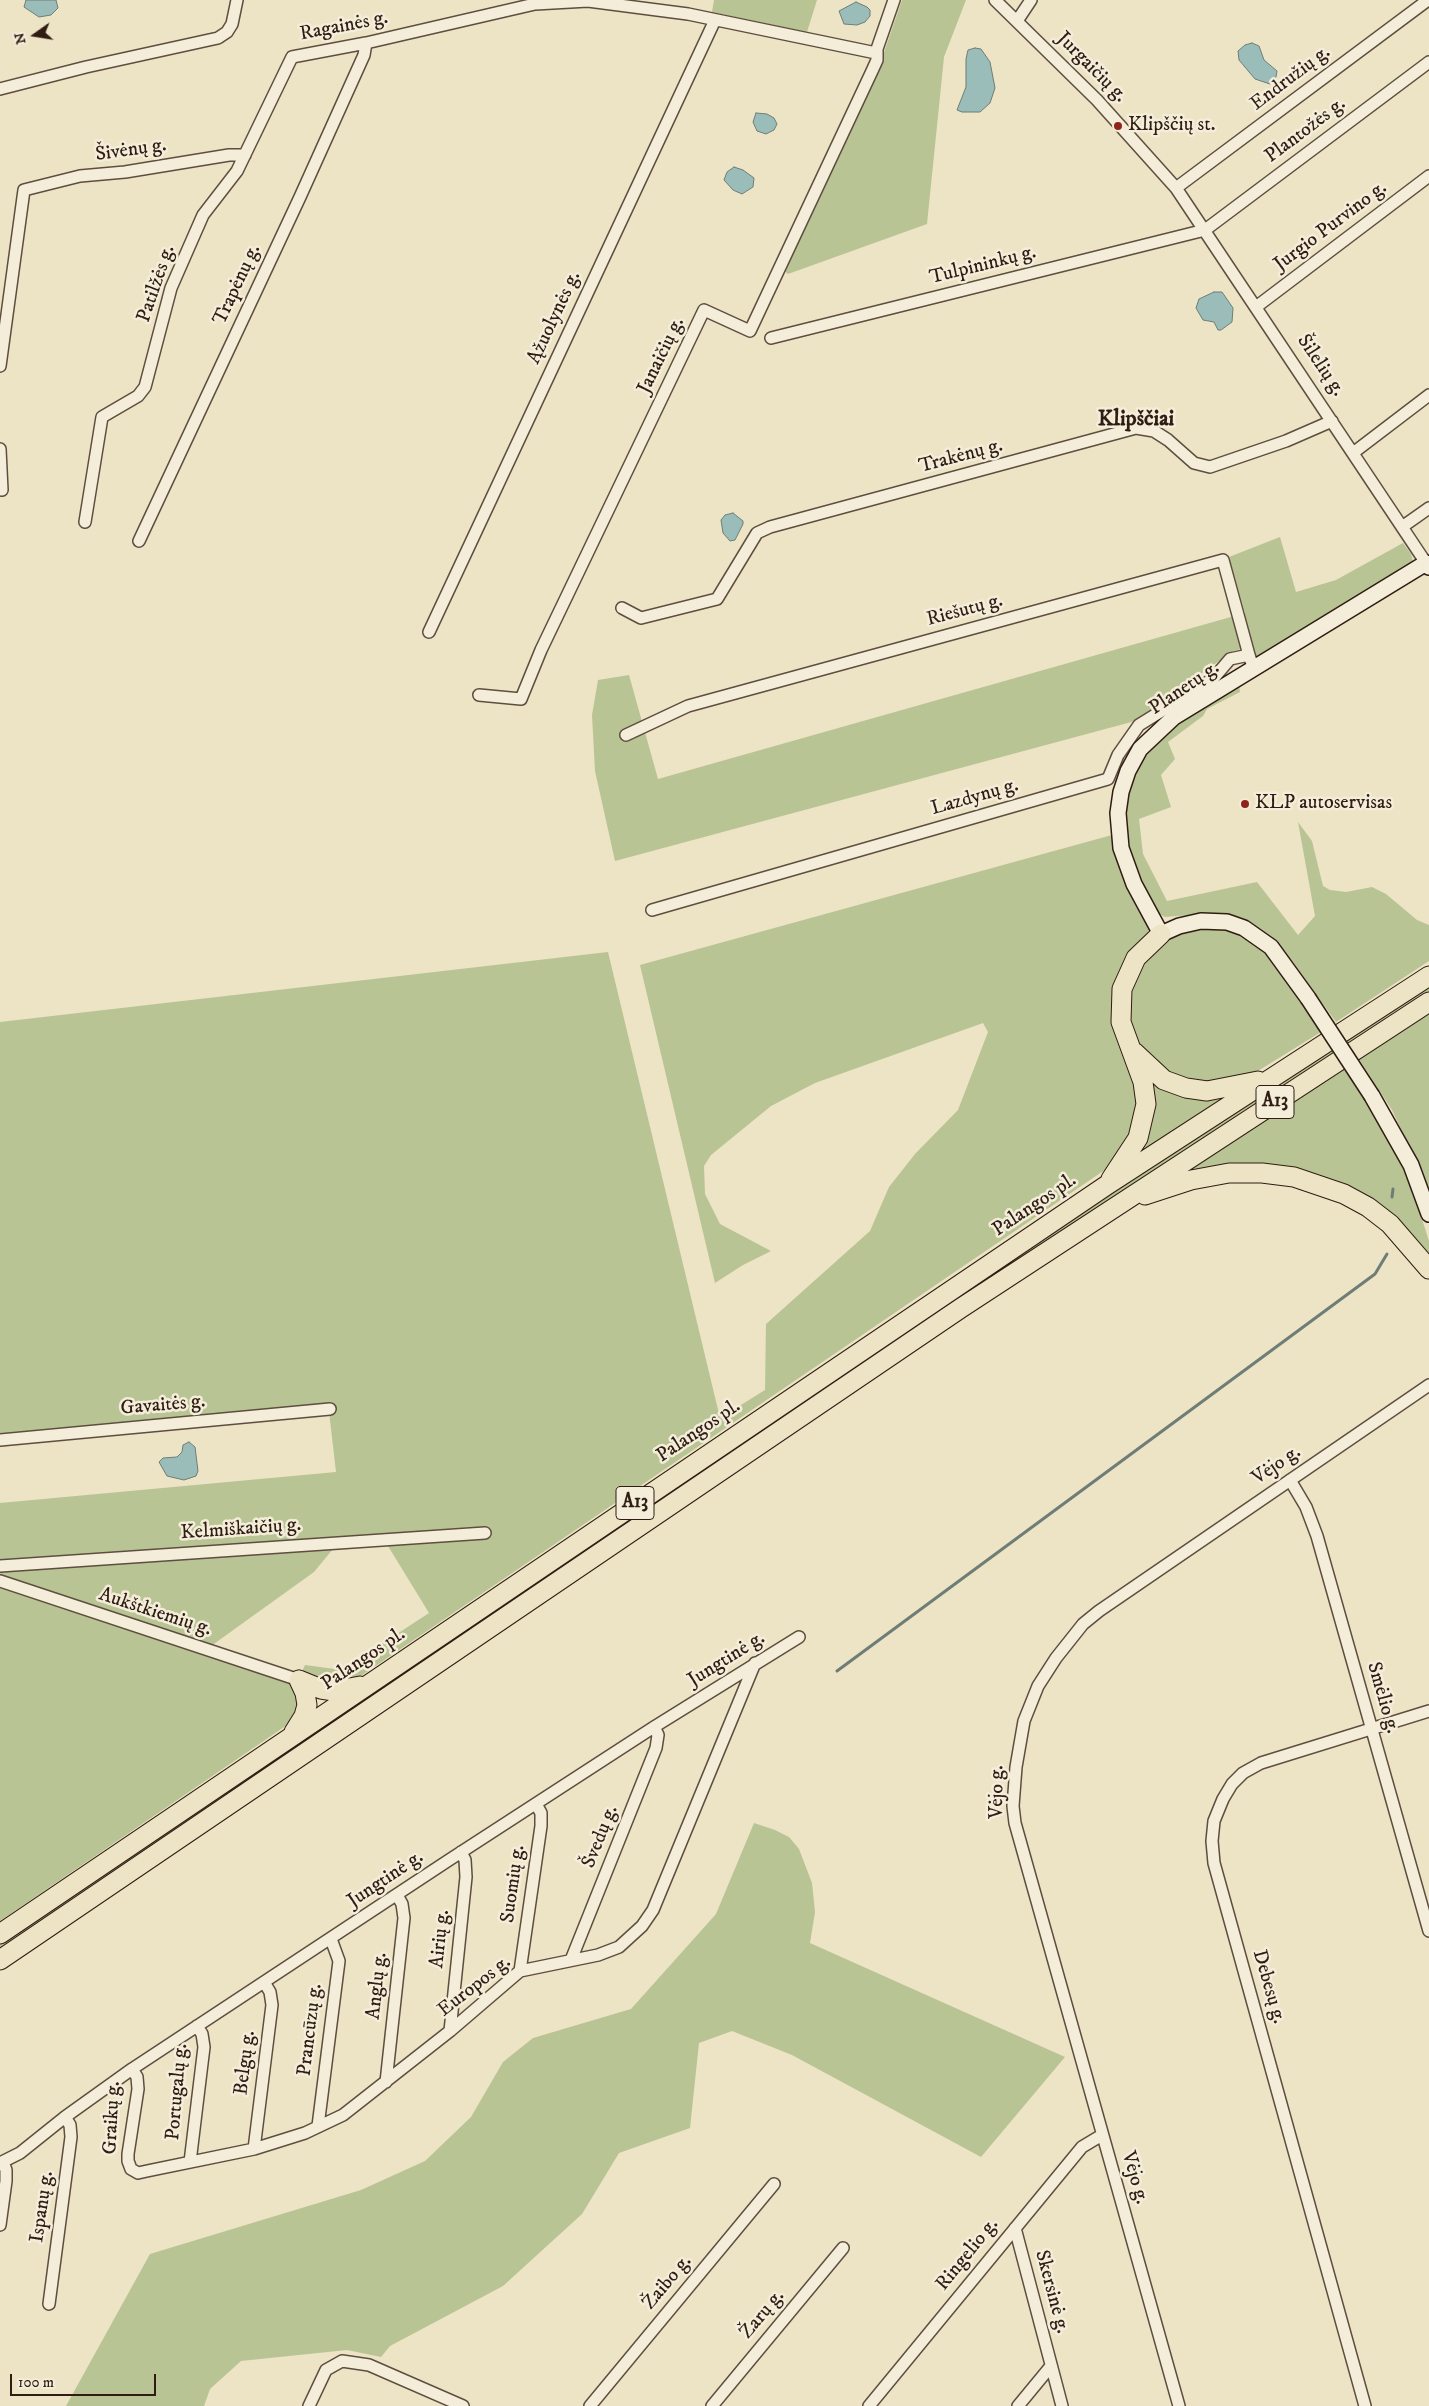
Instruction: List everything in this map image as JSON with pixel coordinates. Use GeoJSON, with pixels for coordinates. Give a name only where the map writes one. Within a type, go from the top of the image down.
{"type":"FeatureCollection","features":[{"type":"Feature","properties":{"kind":"highway"},"geometry":{"type":"LineString","coordinates":[[1107,1185],[1138,1138],[1145,1115],[1146,1104],[1143,1082],[1121,1022],[1122,989],[1136,958],[1161,934]]}},
{"type":"Feature","properties":{"kind":"highway","name":"Palangos pl."},"geometry":{"type":"LineString","coordinates":[[0,1934],[1107,1185],[1429,976]]}},
{"type":"Feature","properties":{"kind":"highway","name":"A13"},"geometry":{"type":"LineString","coordinates":[[0,1960],[920,1336],[1429,1002]]}},
{"type":"Feature","properties":{"kind":"highway"},"geometry":{"type":"LineString","coordinates":[[1130,1048],[1164,1080],[1195,1090],[1227,1088],[1274,1077]]}},
{"type":"Feature","properties":{"kind":"highway"},"geometry":{"type":"LineString","coordinates":[[1122,1202],[1191,1180],[1229,1173],[1262,1173],[1294,1177],[1344,1194],[1368,1207],[1390,1224],[1429,1269]]}},
{"type":"Feature","properties":{"kind":"highway"},"geometry":{"type":"LineString","coordinates":[[299,1680],[322,1689],[334,1691],[366,1685]]}},
{"type":"Feature","properties":{"kind":"highway"},"geometry":{"type":"LineString","coordinates":[[292,1736],[304,1716],[307,1705],[305,1693],[299,1680]]}},
{"type":"Feature","properties":{"kind":"main road","name":"Planetų g."},"geometry":{"type":"LineString","coordinates":[[1161,934],[1134,884],[1118,836],[1118,813],[1128,771],[1140,749],[1167,722],[1251,661],[1428,565]]}},
{"type":"Feature","properties":{"kind":"main road"},"geometry":{"type":"LineString","coordinates":[[1161,934],[1179,926],[1200,921],[1227,922],[1244,928],[1271,947],[1308,998],[1372,1096],[1411,1165],[1429,1214]]}},
{"type":"Feature","properties":{"kind":"street"},"geometry":{"type":"LineString","coordinates":[[0,89],[86,67],[206,43],[226,32],[236,14],[237,0]]}},
{"type":"Feature","properties":{"kind":"street","name":"Janaičių g."},"geometry":{"type":"LineString","coordinates":[[479,695],[521,699],[541,650],[704,310],[750,331],[877,60],[876,53],[894,0]]}},
{"type":"Feature","properties":{"kind":"street","name":"Jurgaičių g."},"geometry":{"type":"LineString","coordinates":[[996,0],[1097,100],[1176,188]]}},
{"type":"Feature","properties":{"kind":"street"},"geometry":{"type":"LineString","coordinates":[[1017,21],[1031,0]]}},
{"type":"Feature","properties":{"kind":"street","name":"Endružių g."},"geometry":{"type":"LineString","coordinates":[[1176,188],[1428,0]]}},
{"type":"Feature","properties":{"kind":"street","name":"Ragainės g."},"geometry":{"type":"LineString","coordinates":[[292,57],[366,43],[551,2],[608,3],[715,20],[876,53]]}},
{"type":"Feature","properties":{"kind":"street","name":"Ąžuolynės g."},"geometry":{"type":"LineString","coordinates":[[429,632],[715,20]]}},
{"type":"Feature","properties":{"kind":"street","name":"Trapėnų g."},"geometry":{"type":"LineString","coordinates":[[139,541],[300,197],[364,55],[366,43]]}},
{"type":"Feature","properties":{"kind":"street","name":"Patilžės g."},"geometry":{"type":"LineString","coordinates":[[85,522],[102,417],[138,396],[145,387],[155,355],[164,310],[203,215],[229,182],[292,57]]}},
{"type":"Feature","properties":{"kind":"street","name":"Plantožės g."},"geometry":{"type":"LineString","coordinates":[[1205,230],[1429,62]]}},
{"type":"Feature","properties":{"kind":"street","name":"Šivėnų g."},"geometry":{"type":"LineString","coordinates":[[0,366],[24,190],[80,176],[125,172],[229,155],[244,155]]}},
{"type":"Feature","properties":{"kind":"street","name":"Jurgio Purvino g."},"geometry":{"type":"LineString","coordinates":[[1256,307],[1429,176]]}},
{"type":"Feature","properties":{"kind":"street","name":"Šilelių g."},"geometry":{"type":"LineString","coordinates":[[1176,188],[1428,565]]}},
{"type":"Feature","properties":{"kind":"street","name":"Tulpininkų g."},"geometry":{"type":"LineString","coordinates":[[771,338],[1205,230]]}},
{"type":"Feature","properties":{"kind":"street"},"geometry":{"type":"LineString","coordinates":[[1354,453],[1429,395]]}},
{"type":"Feature","properties":{"kind":"street","name":"Trakėnų g."},"geometry":{"type":"LineString","coordinates":[[622,608],[641,618],[716,599],[757,532],[770,527],[1128,430],[1136,428],[1154,431],[1168,440],[1194,463],[1210,467],[1286,441],[1332,421]]}},
{"type":"Feature","properties":{"kind":"street"},"geometry":{"type":"LineString","coordinates":[[0,448],[2,490]]}},
{"type":"Feature","properties":{"kind":"street"},"geometry":{"type":"LineString","coordinates":[[1402,527],[1429,508]]}},
{"type":"Feature","properties":{"kind":"street","name":"Riešutų g."},"geometry":{"type":"LineString","coordinates":[[626,735],[688,706],[1224,560],[1251,661]]}},
{"type":"Feature","properties":{"kind":"street","name":"Lazdynų g."},"geometry":{"type":"LineString","coordinates":[[652,910],[1108,779],[1118,755],[1139,725],[1213,678],[1230,659],[1251,661]]}},
{"type":"Feature","properties":{"kind":"street","name":"Vėjo g."},"geometry":{"type":"LineString","coordinates":[[1179,2406],[1015,1823],[1013,1806],[1016,1767],[1024,1721],[1038,1686],[1051,1665],[1084,1624],[1116,1598],[1429,1385]]}},
{"type":"Feature","properties":{"kind":"street","name":"Gavaitės g."},"geometry":{"type":"LineString","coordinates":[[0,1440],[330,1409]]}},
{"type":"Feature","properties":{"kind":"street","name":"Smėlio g."},"geometry":{"type":"LineString","coordinates":[[1290,1480],[1306,1507],[1317,1536],[1429,1931]]}},
{"type":"Feature","properties":{"kind":"street","name":"Kelmiškaičių g."},"geometry":{"type":"LineString","coordinates":[[0,1566],[485,1533]]}},
{"type":"Feature","properties":{"kind":"street","name":"Aukštkiemių g."},"geometry":{"type":"LineString","coordinates":[[0,1582],[299,1680]]}},
{"type":"Feature","properties":{"kind":"street","name":"Jungtinė g."},"geometry":{"type":"LineString","coordinates":[[1,2163],[20,2153],[65,2117],[132,2069],[461,1852],[654,1727],[800,1637]]}},
{"type":"Feature","properties":{"kind":"street","name":"Europos g."},"geometry":{"type":"LineString","coordinates":[[131,2169],[138,2173],[274,2144],[343,2115],[450,2031],[520,1971],[598,1955],[619,1947],[642,1926],[653,1910],[755,1663]]}},
{"type":"Feature","properties":{"kind":"street","name":"Debesų g."},"geometry":{"type":"LineString","coordinates":[[1365,2406],[1214,1863],[1212,1841],[1214,1821],[1222,1799],[1232,1784],[1243,1773],[1261,1763],[1429,1711]]}},
{"type":"Feature","properties":{"kind":"street","name":"Švedų g."},"geometry":{"type":"LineString","coordinates":[[572,1960],[656,1748],[658,1735],[654,1727]]}},
{"type":"Feature","properties":{"kind":"street","name":"Suomių g."},"geometry":{"type":"LineString","coordinates":[[520,1971],[541,1826],[541,1813],[536,1804]]}},
{"type":"Feature","properties":{"kind":"street","name":"Airių g."},"geometry":{"type":"LineString","coordinates":[[450,2031],[466,1877],[465,1860],[461,1852]]}},
{"type":"Feature","properties":{"kind":"street","name":"Anglų g."},"geometry":{"type":"LineString","coordinates":[[386,2082],[404,1918],[402,1904],[397,1895]]}},
{"type":"Feature","properties":{"kind":"street","name":"Prancūzų g."},"geometry":{"type":"LineString","coordinates":[[318,2126],[339,1961],[331,1939]]}},
{"type":"Feature","properties":{"kind":"street","name":"Belgų g."},"geometry":{"type":"LineString","coordinates":[[254,2149],[272,2005],[270,1992],[264,1982]]}},
{"type":"Feature","properties":{"kind":"street","name":"Portugalų g."},"geometry":{"type":"LineString","coordinates":[[190,2162],[204,2047],[202,2034],[197,2026]]}},
{"type":"Feature","properties":{"kind":"street","name":"Graikų g."},"geometry":{"type":"LineString","coordinates":[[131,2169],[128,2161],[138,2089],[137,2077],[132,2069]]}},
{"type":"Feature","properties":{"kind":"street","name":"Ispanų g."},"geometry":{"type":"LineString","coordinates":[[49,2304],[71,2137],[70,2125],[65,2117]]}},
{"type":"Feature","properties":{"kind":"street","name":"Ringelio g."},"geometry":{"type":"LineString","coordinates":[[869,2406],[1082,2147],[1102,2135]]}},
{"type":"Feature","properties":{"kind":"street"},"geometry":{"type":"LineString","coordinates":[[0,2225],[6,2175],[1,2163]]}},
{"type":"Feature","properties":{"kind":"street","name":"Žaibo g."},"geometry":{"type":"LineString","coordinates":[[590,2406],[774,2184]]}},
{"type":"Feature","properties":{"kind":"street","name":"Skersinė g."},"geometry":{"type":"LineString","coordinates":[[1015,2228],[1062,2406]]}},
{"type":"Feature","properties":{"kind":"street","name":"Žarų g."},"geometry":{"type":"LineString","coordinates":[[712,2406],[843,2248]]}},
{"type":"Feature","properties":{"kind":"street"},"geometry":{"type":"LineString","coordinates":[[309,2406],[326,2370],[342,2361],[368,2365],[447,2403],[464,2406]]}},
{"type":"Feature","properties":{"kind":"street","name":"Skersinė g."},"geometry":{"type":"LineString","coordinates":[[1018,2406],[1051,2366]]}},
{"type":"Feature","properties":{"kind":"green space"},"geometry":{"type":"Polygon","coordinates":[[[714,0],[817,0],[807,32],[712,12],[714,0]]]}},
{"type":"Feature","properties":{"kind":"green space"},"geometry":{"type":"Polygon","coordinates":[[[902,0],[966,0],[944,57],[927,224],[788,274],[784,271],[880,64],[902,0]]]}},
{"type":"Feature","properties":{"kind":"green space"},"geometry":{"type":"Polygon","coordinates":[[[1280,537],[1296,592],[1336,580],[1403,543],[1411,554],[1413,561],[1411,566],[1260,658],[1242,649],[1233,651],[1135,721],[615,861],[595,771],[592,715],[598,680],[629,675],[658,779],[1245,613],[1229,557],[1280,537]]]}},
{"type":"Feature","properties":{"kind":"green space"},"geometry":{"type":"Polygon","coordinates":[[[1239,685],[1240,692],[1207,709],[1203,716],[1168,742],[1175,759],[1161,775],[1171,807],[1139,819],[1143,854],[1167,901],[1257,882],[1298,935],[1315,916],[1298,822],[1312,841],[1323,886],[1330,890],[1346,892],[1372,887],[1386,894],[1417,920],[1429,925],[1429,961],[1336,1022],[1293,962],[1269,936],[1248,921],[1216,913],[1165,917],[1157,913],[1128,856],[1123,816],[1134,773],[1154,745],[1180,721],[1239,685]]]}},
{"type":"Feature","properties":{"kind":"green space"},"geometry":{"type":"Polygon","coordinates":[[[1112,835],[1118,862],[1127,885],[1149,923],[1149,931],[1123,968],[1139,1120],[1115,1163],[352,1682],[341,1686],[301,1674],[305,1665],[342,1670],[429,1613],[388,1546],[333,1549],[314,1572],[211,1646],[0,1576],[0,1503],[336,1472],[328,1403],[0,1436],[0,1022],[608,952],[720,1418],[765,1390],[766,1324],[870,1231],[889,1187],[915,1154],[958,1110],[988,1032],[983,1023],[815,1083],[771,1106],[711,1155],[704,1166],[705,1194],[720,1224],[771,1251],[743,1265],[715,1283],[640,965],[1112,835]]]}},
{"type":"Feature","properties":{"kind":"green space"},"geometry":{"type":"Polygon","coordinates":[[[1213,926],[1232,929],[1264,949],[1283,974],[1321,1032],[1253,1074],[1210,1084],[1168,1076],[1146,1058],[1130,1030],[1127,1007],[1132,978],[1149,952],[1163,940],[1186,929],[1213,926]]]}},
{"type":"Feature","properties":{"kind":"green space"},"geometry":{"type":"Polygon","coordinates":[[[1429,983],[1429,993],[0,1950],[0,1942],[874,1349],[1429,983]]]}},
{"type":"Feature","properties":{"kind":"green space"},"geometry":{"type":"Polygon","coordinates":[[[1429,1014],[1429,1194],[1392,1110],[1359,1059],[1429,1014]]]}},
{"type":"Feature","properties":{"kind":"green space"},"geometry":{"type":"Polygon","coordinates":[[[1345,1069],[1384,1129],[1412,1188],[1429,1241],[1429,1259],[1326,1179],[1176,1178],[1345,1069]]]}},
{"type":"Feature","properties":{"kind":"green space"},"geometry":{"type":"Polygon","coordinates":[[[1144,1071],[1234,1092],[1136,1157],[1144,1071]]]}},
{"type":"Feature","properties":{"kind":"green space"},"geometry":{"type":"Polygon","coordinates":[[[0,1588],[285,1680],[298,1689],[299,1710],[290,1723],[0,1921],[0,1588]]]}},
{"type":"Feature","properties":{"kind":"green space"},"geometry":{"type":"Polygon","coordinates":[[[754,1823],[789,1837],[799,1849],[812,1883],[815,1912],[810,1943],[1065,2057],[981,2157],[792,2055],[732,2031],[699,2043],[690,2128],[619,2153],[582,2214],[503,2286],[390,2346],[381,2357],[347,2350],[241,2361],[210,2389],[204,2406],[66,2406],[150,2254],[361,2190],[425,2161],[471,2117],[503,2062],[533,2038],[631,2009],[716,1914],[754,1823]]]}},
{"type":"Feature","properties":{"kind":"water"},"geometry":{"type":"Polygon","coordinates":[[[26,0],[56,0],[58,8],[51,15],[39,17],[24,7],[26,0]]]}},
{"type":"Feature","properties":{"kind":"water"},"geometry":{"type":"Polygon","coordinates":[[[856,2],[870,10],[870,16],[865,22],[857,25],[844,24],[839,11],[856,2]]]}},
{"type":"Feature","properties":{"kind":"water"},"geometry":{"type":"Polygon","coordinates":[[[1252,43],[1259,46],[1264,60],[1277,71],[1276,77],[1270,84],[1255,79],[1239,60],[1238,51],[1245,45],[1252,43]]]}},
{"type":"Feature","properties":{"kind":"water"},"geometry":{"type":"Polygon","coordinates":[[[981,49],[990,62],[995,88],[990,103],[980,112],[962,112],[957,110],[966,87],[966,59],[968,50],[981,49]]]}},
{"type":"Feature","properties":{"kind":"water"},"geometry":{"type":"Polygon","coordinates":[[[756,113],[767,114],[774,118],[777,124],[774,130],[766,134],[757,131],[753,122],[756,113]]]}},
{"type":"Feature","properties":{"kind":"water"},"geometry":{"type":"Polygon","coordinates":[[[734,167],[743,170],[754,178],[753,187],[742,194],[733,190],[724,180],[727,172],[734,167]]]}},
{"type":"Feature","properties":{"kind":"water"},"geometry":{"type":"Polygon","coordinates":[[[1214,292],[1222,292],[1233,308],[1232,322],[1221,330],[1218,330],[1214,322],[1203,320],[1196,308],[1199,299],[1214,292]]]}},
{"type":"Feature","properties":{"kind":"water"},"geometry":{"type":"Polygon","coordinates":[[[733,513],[743,521],[743,524],[735,540],[730,541],[723,533],[721,520],[725,515],[733,513]]]}},
{"type":"Feature","properties":{"kind":"water"},"geometry":{"type":"Polygon","coordinates":[[[189,1442],[195,1447],[198,1471],[196,1476],[184,1480],[167,1476],[159,1462],[163,1458],[177,1457],[182,1452],[183,1445],[189,1442]]]}},
{"type":"Feature","properties":{"kind":"waterway"},"geometry":{"type":"LineString","coordinates":[[1392,1197],[1393,1189]]}},
{"type":"Feature","properties":{"kind":"waterway"},"geometry":{"type":"LineString","coordinates":[[837,1671],[1375,1274],[1387,1254]]}},
{"type":"Feature","properties":{"kind":"place","name":"Klipščių st."},"geometry":{"type":"Point","coordinates":[1118,126]}},
{"type":"Feature","properties":{"kind":"place","name":"KLP autoservisas"},"geometry":{"type":"Point","coordinates":[1245,804]}},
{"type":"Feature","properties":{"kind":"district","name":"Klipščiai"},"geometry":{"type":"Point","coordinates":[1136,420]}}]}
